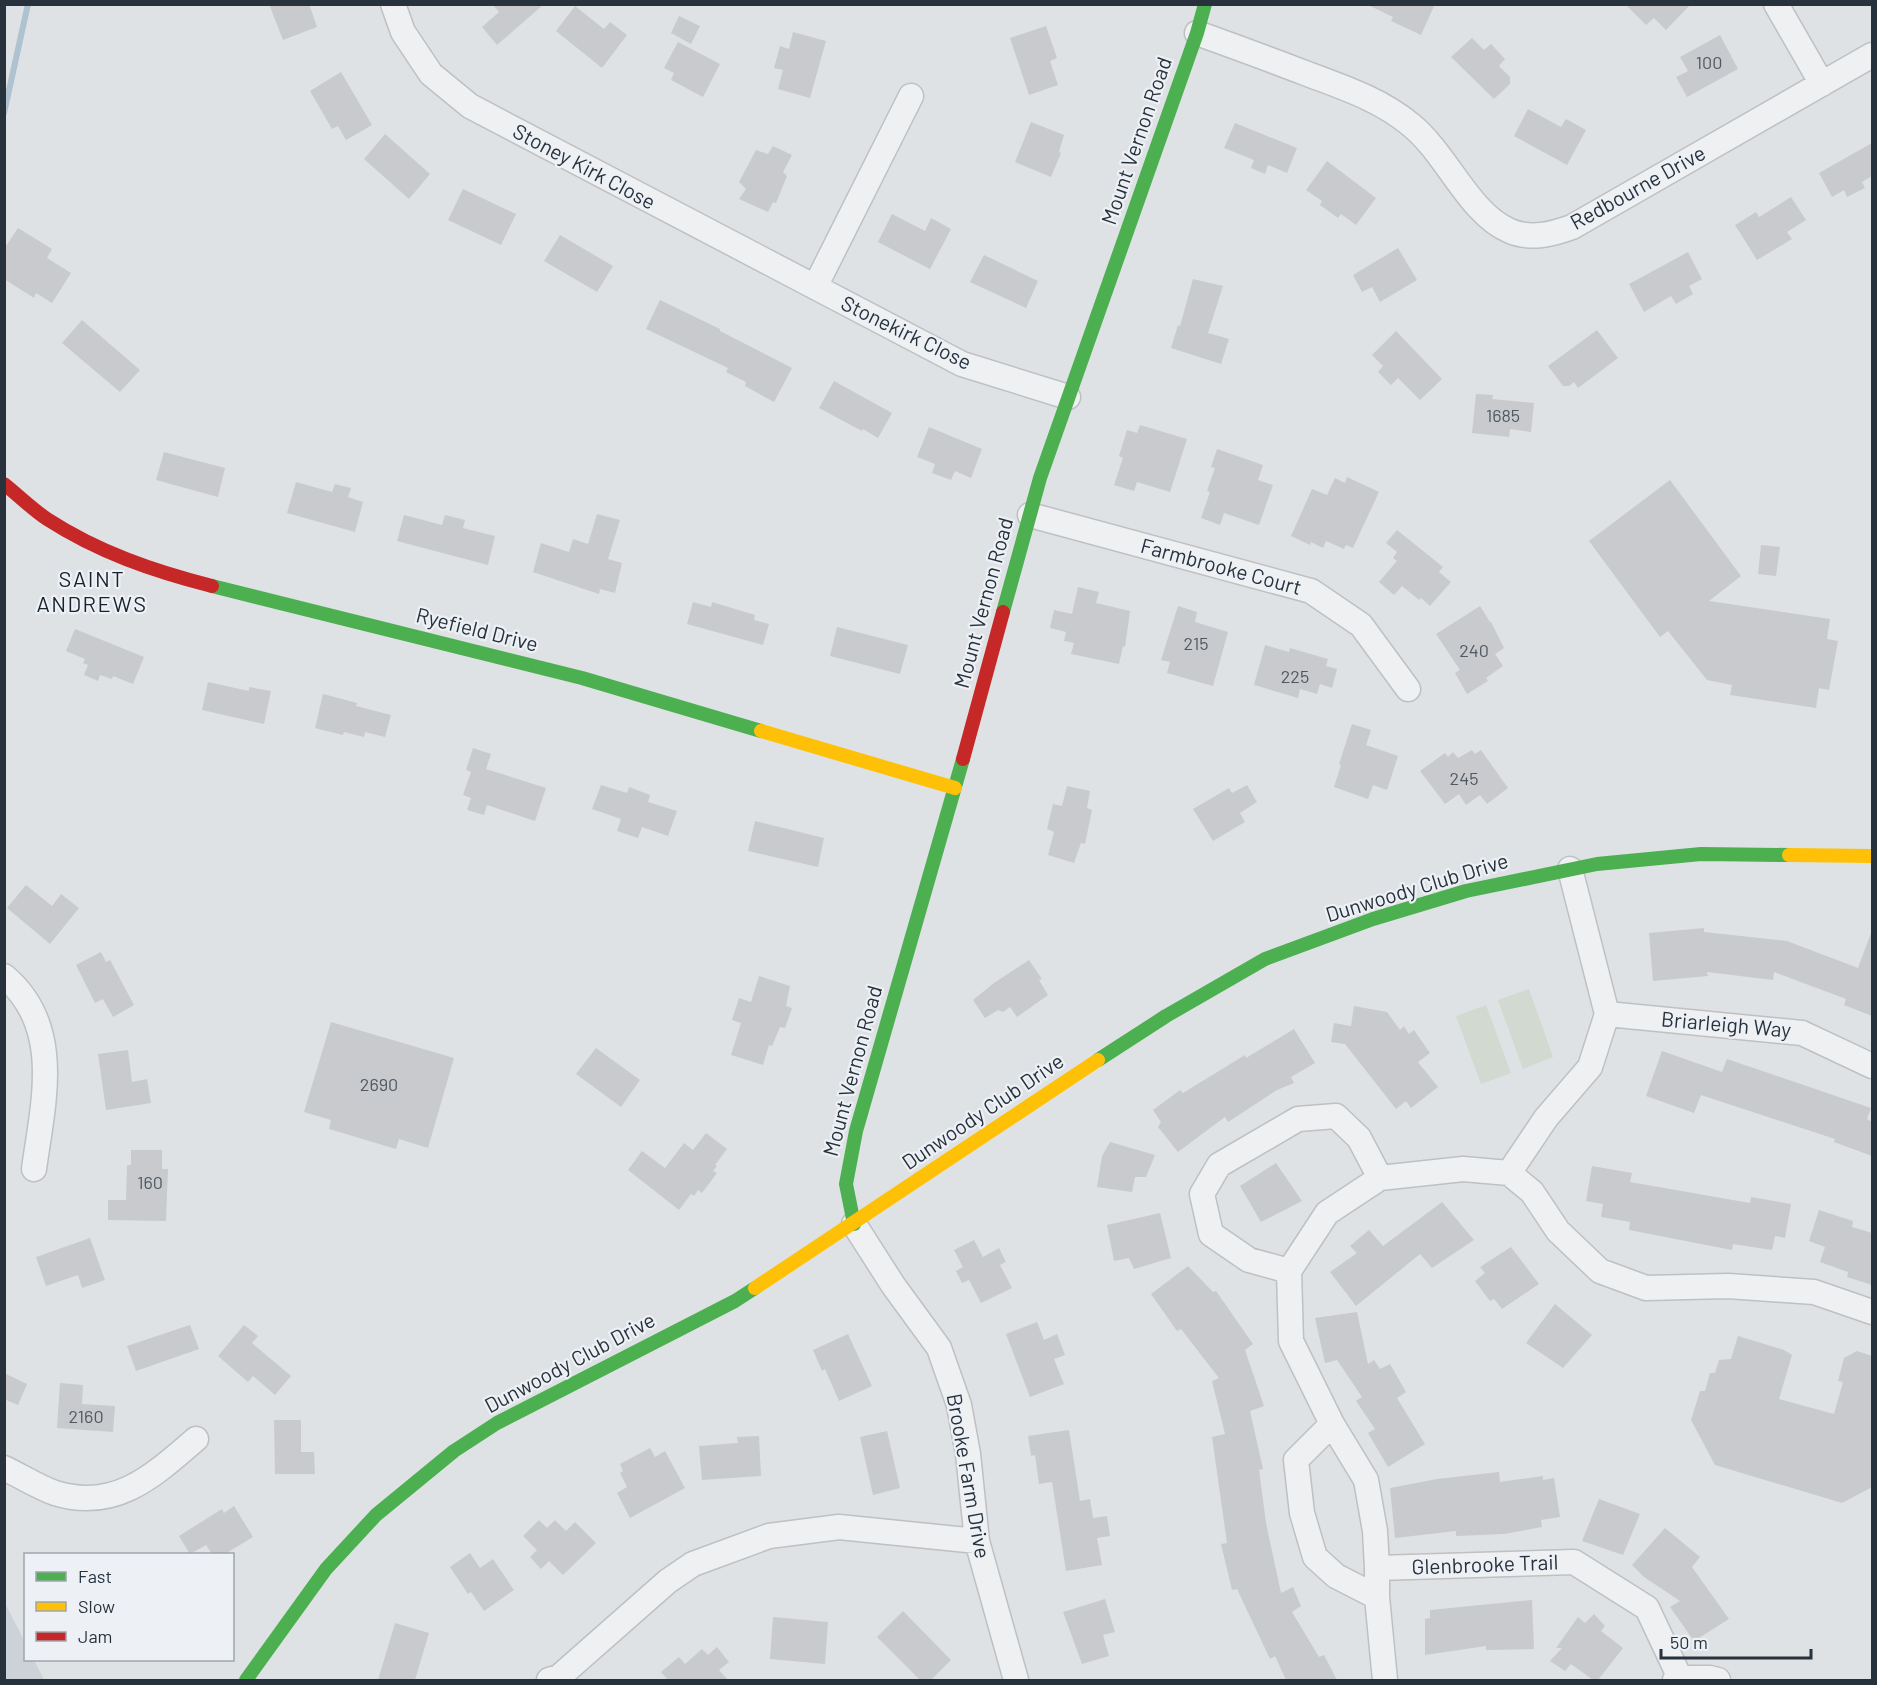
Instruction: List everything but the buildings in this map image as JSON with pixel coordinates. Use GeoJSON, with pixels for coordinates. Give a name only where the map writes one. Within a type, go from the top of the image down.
{"type":"FeatureCollection","features":[{"type":"Feature","properties":{"kind":"street","name":"Stoney Kirk Close"},"geometry":{"type":"LineString","coordinates":[[393,4],[403,32],[431,74],[470,106],[814,287]]}},
{"type":"Feature","properties":{"kind":"street","name":"Mount Vernon Road"},"geometry":{"type":"LineString","coordinates":[[854,1224],[846,1184],[856,1131],[1040,478],[1197,33],[1205,4]]}},
{"type":"Feature","properties":{"kind":"street"},"geometry":{"type":"LineString","coordinates":[[1776,4],[1822,84]]}},
{"type":"Feature","properties":{"kind":"street","name":"Redbourne Drive"},"geometry":{"type":"LineString","coordinates":[[1197,33],[1359,93],[1388,108],[1412,125],[1431,144],[1488,219],[1511,232],[1533,236],[1553,234],[1572,226],[1872,55]]}},
{"type":"Feature","properties":{"kind":"street"},"geometry":{"type":"LineString","coordinates":[[814,287],[911,96]]}},
{"type":"Feature","properties":{"kind":"street","name":"Stonekirk Close"},"geometry":{"type":"LineString","coordinates":[[814,287],[962,364],[1068,397]]}},
{"type":"Feature","properties":{"kind":"street","name":"Ryefield Drive"},"geometry":{"type":"LineString","coordinates":[[4,484],[46,518],[101,549],[161,573],[582,678],[954,788]]}},
{"type":"Feature","properties":{"kind":"street","name":"Farmbrooke Court"},"geometry":{"type":"LineString","coordinates":[[1030,515],[1311,591],[1361,625],[1408,689]]}},
{"type":"Feature","properties":{"kind":"street","name":"Dunwoody Club Drive"},"geometry":{"type":"LineString","coordinates":[[246,1680],[326,1569],[376,1515],[454,1451],[497,1423],[735,1301],[854,1224],[1016,1113],[1166,1016],[1265,959],[1373,919],[1456,894],[1570,869],[1701,854],[1872,856]]}},
{"type":"Feature","properties":{"kind":"street"},"geometry":{"type":"LineString","coordinates":[[1509,1173],[1546,1118],[1590,1067],[1607,1014],[1570,869]]}},
{"type":"Feature","properties":{"kind":"street"},"geometry":{"type":"LineString","coordinates":[[4,976],[29,1005],[40,1030],[46,1055],[47,1079],[34,1169]]}},
{"type":"Feature","properties":{"kind":"street","name":"Briarleigh Way"},"geometry":{"type":"LineString","coordinates":[[1607,1014],[1802,1033],[1872,1066]]}},
{"type":"Feature","properties":{"kind":"street"},"geometry":{"type":"LineString","coordinates":[[1289,1271],[1249,1260],[1211,1234],[1202,1194],[1219,1165],[1298,1119],[1336,1116],[1359,1138],[1380,1178]]}},
{"type":"Feature","properties":{"kind":"street"},"geometry":{"type":"LineString","coordinates":[[1385,1680],[1377,1597],[1375,1531],[1366,1480],[1332,1424],[1291,1341],[1289,1271],[1327,1213],[1380,1178],[1463,1168],[1509,1173],[1532,1192],[1558,1231],[1600,1271],[1646,1288],[1728,1286],[1814,1292],[1872,1312]]}},
{"type":"Feature","properties":{"kind":"street","name":"Brooke Farm Drive"},"geometry":{"type":"LineString","coordinates":[[854,1224],[939,1348],[959,1405],[968,1454],[977,1541],[1016,1680]]}},
{"type":"Feature","properties":{"kind":"street"},"geometry":{"type":"LineString","coordinates":[[1332,1424],[1296,1460],[1302,1513],[1315,1557],[1336,1576],[1377,1597]]}},
{"type":"Feature","properties":{"kind":"street"},"geometry":{"type":"LineString","coordinates":[[4,1468],[55,1493],[90,1498],[124,1492],[151,1477],[196,1438]]}},
{"type":"Feature","properties":{"kind":"street"},"geometry":{"type":"LineString","coordinates":[[549,1680],[559,1677],[668,1581],[693,1564],[769,1536],[839,1527],[977,1541]]}},
{"type":"Feature","properties":{"kind":"street","name":"Glenbrooke Trail"},"geometry":{"type":"LineString","coordinates":[[1377,1568],[1574,1562],[1647,1608],[1678,1679]]}},
{"type":"Feature","properties":{"kind":"street"},"geometry":{"type":"LineString","coordinates":[[1678,1679],[1710,1677],[1718,1680]]}},
{"type":"Feature","properties":{"kind":"shaded area"},"geometry":{"type":"Polygon","coordinates":[[[1529,989],[1553,1057],[1523,1069],[1498,1000],[1529,989]]]}},
{"type":"Feature","properties":{"kind":"shaded area"},"geometry":{"type":"Polygon","coordinates":[[[1486,1005],[1511,1073],[1481,1084],[1456,1016],[1486,1005]]]}},
{"type":"Feature","properties":{"kind":"shaded area"},"geometry":{"type":"Polygon","coordinates":[[[4,1601],[24,1640],[24,1661],[34,1661],[44,1680],[5,1680],[4,1601]]]}},
{"type":"Feature","properties":{"kind":"waterway"},"geometry":{"type":"LineString","coordinates":[[4,113],[28,4]]}},
{"type":"Feature","properties":{"kind":"traffic: fast"},"geometry":{"type":"LineString","coordinates":[[1003,612],[1040,478],[1197,33],[1205,4]]}},
{"type":"Feature","properties":{"kind":"traffic: fast"},"geometry":{"type":"LineString","coordinates":[[212,586],[582,678],[761,731]]}},
{"type":"Feature","properties":{"kind":"traffic: fast"},"geometry":{"type":"LineString","coordinates":[[854,1224],[846,1184],[856,1131],[963,759]]}},
{"type":"Feature","properties":{"kind":"traffic: fast"},"geometry":{"type":"LineString","coordinates":[[1098,1060],[1166,1016],[1265,959],[1373,919],[1466,891],[1597,864],[1701,854],[1789,855]]}},
{"type":"Feature","properties":{"kind":"traffic: fast"},"geometry":{"type":"LineString","coordinates":[[246,1680],[326,1569],[376,1515],[454,1451],[497,1423],[735,1301],[755,1288]]}},
{"type":"Feature","properties":{"kind":"traffic: slow"},"geometry":{"type":"LineString","coordinates":[[761,731],[955,788]]}},
{"type":"Feature","properties":{"kind":"traffic: slow"},"geometry":{"type":"LineString","coordinates":[[1789,855],[1872,856]]}},
{"type":"Feature","properties":{"kind":"traffic: slow"},"geometry":{"type":"LineString","coordinates":[[755,1288],[1098,1060]]}},
{"type":"Feature","properties":{"kind":"traffic: jam"},"geometry":{"type":"LineString","coordinates":[[4,484],[47,519],[106,551],[168,574],[212,586]]}},
{"type":"Feature","properties":{"kind":"traffic: jam"},"geometry":{"type":"LineString","coordinates":[[963,759],[1003,612]]}},
{"type":"Feature","properties":{"kind":"district","name":"SAINT ANDREWS"},"geometry":{"type":"Point","coordinates":[92,592]}}]}
